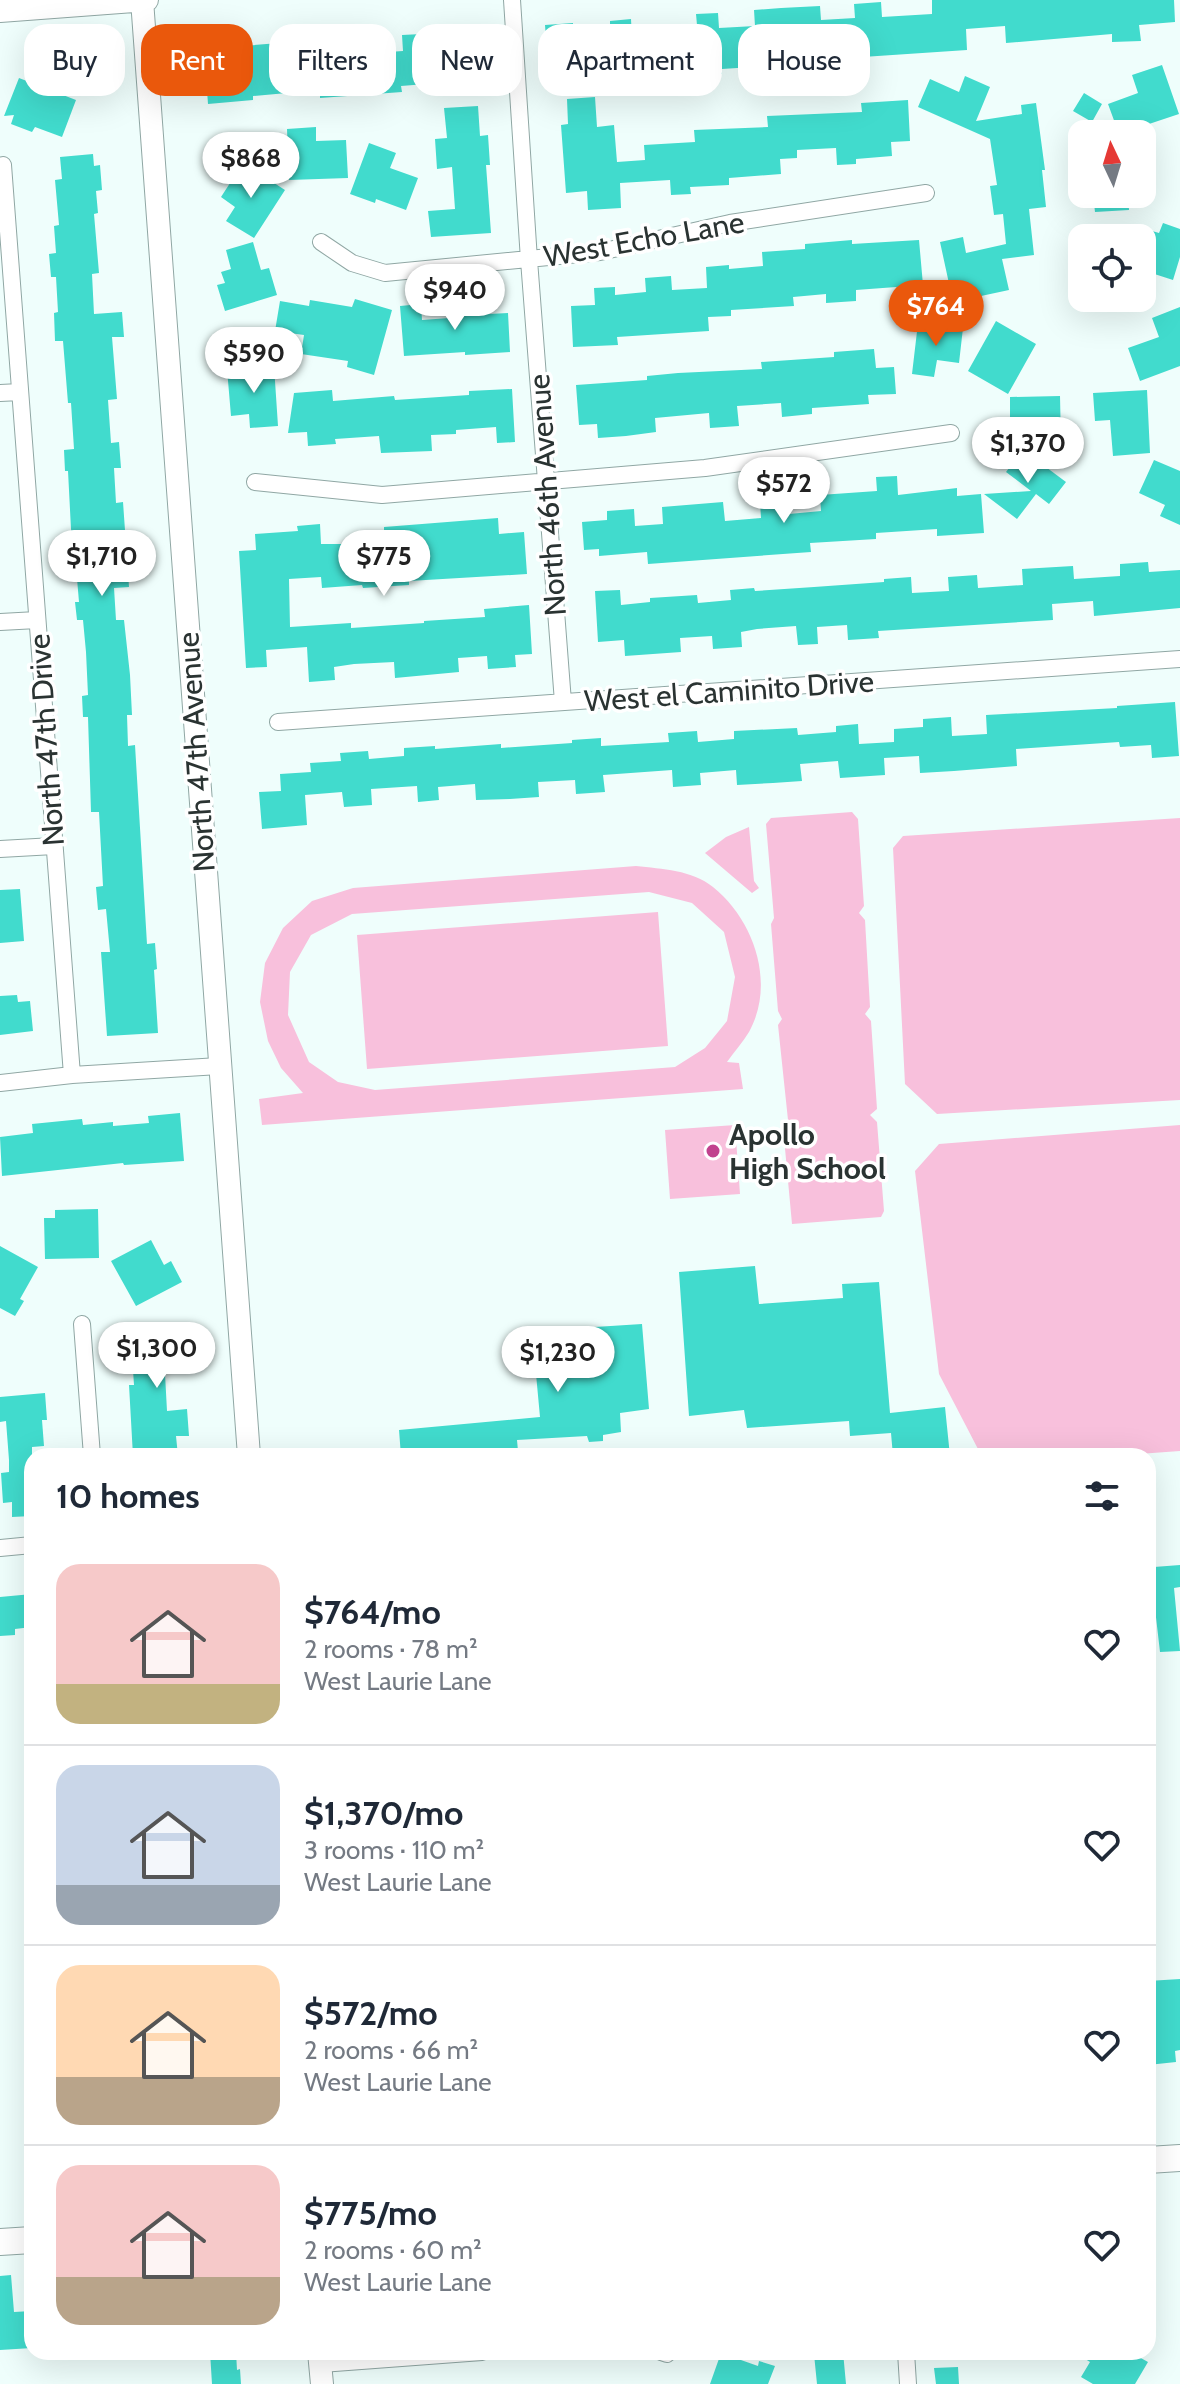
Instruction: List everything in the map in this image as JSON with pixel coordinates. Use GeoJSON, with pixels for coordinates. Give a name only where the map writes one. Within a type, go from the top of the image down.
{"type":"FeatureCollection","features":[{"type":"Feature","properties":{"kind":"main road"},"geometry":{"type":"LineString","coordinates":[[1156,2160],[1180,2158]]}},
{"type":"Feature","properties":{"kind":"main road"},"geometry":{"type":"LineString","coordinates":[[0,2242],[24,2240]]}},
{"type":"Feature","properties":{"kind":"street"},"geometry":{"type":"LineString","coordinates":[[0,11],[144,0]]}},
{"type":"Feature","properties":{"kind":"street","name":"North 47th Avenue"},"geometry":{"type":"LineString","coordinates":[[144,0],[248,1448]]}},
{"type":"Feature","properties":{"kind":"street","name":"North 46th Avenue"},"geometry":{"type":"LineString","coordinates":[[512,0],[563,702]]}},
{"type":"Feature","properties":{"kind":"street","name":"North 47th Drive"},"geometry":{"type":"LineString","coordinates":[[1,166],[72,1075]]}},
{"type":"Feature","properties":{"kind":"street","name":"West Echo Lane"},"geometry":{"type":"LineString","coordinates":[[321,242],[352,263],[385,273],[600,252],[730,223],[926,193]]}},
{"type":"Feature","properties":{"kind":"street"},"geometry":{"type":"LineString","coordinates":[[0,393],[20,392]]}},
{"type":"Feature","properties":{"kind":"street"},"geometry":{"type":"LineString","coordinates":[[255,482],[382,495],[705,468],[951,433]]}},
{"type":"Feature","properties":{"kind":"street"},"geometry":{"type":"LineString","coordinates":[[0,622],[37,620]]}},
{"type":"Feature","properties":{"kind":"street","name":"West el Caminito Drive"},"geometry":{"type":"LineString","coordinates":[[278,722],[1180,659]]}},
{"type":"Feature","properties":{"kind":"street"},"geometry":{"type":"LineString","coordinates":[[0,849],[54,846]]}},
{"type":"Feature","properties":{"kind":"street"},"geometry":{"type":"LineString","coordinates":[[0,1083],[72,1075],[219,1066]]}},
{"type":"Feature","properties":{"kind":"street"},"geometry":{"type":"LineString","coordinates":[[82,1324],[91,1448]]}},
{"type":"Feature","properties":{"kind":"street"},"geometry":{"type":"LineString","coordinates":[[0,1548],[24,1546]]}},
{"type":"Feature","properties":{"kind":"street"},"geometry":{"type":"LineString","coordinates":[[321,2367],[396,2360]]}},
{"type":"Feature","properties":{"kind":"street"},"geometry":{"type":"LineString","coordinates":[[906,2360],[908,2384]]}},
{"type":"Feature","properties":{"kind":"shaded area"},"geometry":{"type":"Polygon","coordinates":[[[852,812],[858,819],[864,906],[859,913],[865,920],[870,1007],[865,1014],[871,1021],[877,1109],[870,1115],[877,1122],[884,1211],[881,1217],[792,1224],[783,1127],[788,1120],[778,1025],[782,1019],[778,1011],[766,824],[771,818],[852,812]]]}},
{"type":"Feature","properties":{"kind":"shaded area"},"geometry":{"type":"Polygon","coordinates":[[[1180,818],[1180,1100],[937,1114],[905,1084],[893,848],[903,836],[1180,818]]]}},
{"type":"Feature","properties":{"kind":"shaded area"},"geometry":{"type":"Polygon","coordinates":[[[749,827],[754,881],[759,888],[752,893],[705,853],[726,837],[749,827]]]}},
{"type":"Feature","properties":{"kind":"shaded area"},"geometry":{"type":"Polygon","coordinates":[[[636,866],[676,871],[705,881],[740,917],[750,934],[760,973],[761,993],[757,1013],[749,1032],[727,1062],[739,1063],[743,1089],[262,1125],[259,1099],[303,1093],[281,1068],[268,1041],[260,1002],[265,963],[283,928],[312,901],[353,888],[636,866]],[[649,892],[352,914],[311,935],[290,972],[288,1015],[309,1062],[338,1082],[375,1090],[675,1067],[705,1048],[727,1021],[735,977],[724,932],[692,903],[649,892]]]}},
{"type":"Feature","properties":{"kind":"shaded area"},"geometry":{"type":"Polygon","coordinates":[[[658,912],[668,1046],[367,1069],[357,935],[658,912]]]}},
{"type":"Feature","properties":{"kind":"shaded area"},"geometry":{"type":"Polygon","coordinates":[[[735,1125],[740,1194],[670,1199],[665,1130],[735,1125]]]}},
{"type":"Feature","properties":{"kind":"shaded area"},"geometry":{"type":"Polygon","coordinates":[[[1180,1125],[1180,1451],[1156,1453],[1156,1448],[977,1448],[939,1374],[915,1171],[939,1144],[1180,1125]]]}},
{"type":"Feature","properties":{"kind":"building"},"geometry":{"type":"Polygon","coordinates":[[[932,0],[1174,0],[1175,22],[1139,25],[1141,41],[1112,42],[1112,34],[1006,43],[1005,26],[966,29],[967,50],[870,57],[870,24],[755,24],[754,10],[820,6],[821,20],[855,18],[854,4],[881,2],[882,17],[932,14],[932,0]]]}},
{"type":"Feature","properties":{"kind":"building"},"geometry":{"type":"Polygon","coordinates":[[[718,13],[719,24],[697,24],[696,14],[718,13]]]}},
{"type":"Feature","properties":{"kind":"building"},"geometry":{"type":"Polygon","coordinates":[[[631,19],[631,24],[610,24],[610,21],[631,19]]]}},
{"type":"Feature","properties":{"kind":"building"},"geometry":{"type":"Polygon","coordinates":[[[738,27],[738,68],[722,69],[722,28],[738,27]]]}},
{"type":"Feature","properties":{"kind":"building"},"geometry":{"type":"Polygon","coordinates":[[[412,34],[412,85],[401,86],[402,92],[396,92],[396,51],[403,51],[402,35],[412,34]]]}},
{"type":"Feature","properties":{"kind":"building"},"geometry":{"type":"Polygon","coordinates":[[[269,44],[269,95],[253,96],[253,45],[269,44]]]}},
{"type":"Feature","properties":{"kind":"building"},"geometry":{"type":"Polygon","coordinates":[[[1162,65],[1179,114],[1156,122],[1114,120],[1108,104],[1138,93],[1132,75],[1162,65]]]}},
{"type":"Feature","properties":{"kind":"building"},"geometry":{"type":"Polygon","coordinates":[[[965,76],[990,87],[976,121],[1022,114],[1021,105],[1036,103],[1045,170],[1042,170],[1046,207],[1029,209],[1034,255],[1002,259],[1009,290],[953,302],[940,242],[963,237],[966,253],[1006,244],[1003,214],[994,215],[990,186],[997,185],[990,139],[918,107],[930,79],[959,92],[965,76]]]}},
{"type":"Feature","properties":{"kind":"building"},"geometry":{"type":"Polygon","coordinates":[[[19,78],[24,80],[24,96],[66,96],[76,100],[62,137],[35,127],[32,132],[11,124],[14,115],[4,116],[19,78]]]}},
{"type":"Feature","properties":{"kind":"building"},"geometry":{"type":"Polygon","coordinates":[[[1084,93],[1102,104],[1093,120],[1073,111],[1084,93]]]}},
{"type":"Feature","properties":{"kind":"building"},"geometry":{"type":"Polygon","coordinates":[[[207,96],[253,96],[253,100],[208,104],[207,96]]]}},
{"type":"Feature","properties":{"kind":"building"},"geometry":{"type":"Polygon","coordinates":[[[595,97],[597,127],[614,125],[617,162],[645,160],[644,145],[695,142],[694,130],[768,127],[767,116],[862,112],[861,103],[908,100],[910,141],[891,142],[892,156],[856,159],[856,164],[837,165],[836,148],[797,150],[797,158],[780,159],[781,174],[729,178],[729,185],[690,187],[691,194],[671,195],[670,180],[620,183],[621,208],[588,210],[587,191],[566,193],[561,125],[568,124],[567,99],[595,97]]]}},
{"type":"Feature","properties":{"kind":"building"},"geometry":{"type":"Polygon","coordinates":[[[478,106],[480,136],[488,135],[490,165],[486,165],[491,233],[431,237],[428,211],[455,209],[452,167],[437,169],[435,139],[447,138],[444,108],[478,106]]]}},
{"type":"Feature","properties":{"kind":"building"},"geometry":{"type":"Polygon","coordinates":[[[316,127],[316,141],[346,140],[348,178],[289,180],[287,129],[316,127]]]}},
{"type":"Feature","properties":{"kind":"building"},"geometry":{"type":"Polygon","coordinates":[[[369,143],[396,153],[390,168],[418,178],[406,210],[350,194],[369,143]]]}},
{"type":"Feature","properties":{"kind":"building"},"geometry":{"type":"Polygon","coordinates":[[[93,154],[94,166],[100,165],[102,190],[96,191],[98,213],[94,214],[99,273],[92,274],[94,314],[122,312],[124,337],[112,337],[117,399],[108,400],[111,443],[119,442],[121,468],[114,468],[116,503],[123,502],[129,587],[114,588],[116,620],[124,620],[130,675],[132,715],[127,715],[128,746],[135,745],[147,944],[155,943],[157,969],[154,970],[158,1033],[107,1036],[101,952],[110,952],[106,909],[98,910],[96,887],[103,886],[99,812],[91,812],[88,717],[83,717],[82,696],[88,695],[86,652],[83,620],[77,620],[75,602],[79,602],[68,471],[65,471],[64,450],[74,449],[71,403],[68,403],[63,341],[55,341],[54,313],[58,312],[56,277],[51,277],[49,254],[56,253],[54,226],[59,225],[55,180],[62,179],[60,157],[93,154]]]}},
{"type":"Feature","properties":{"kind":"building"},"geometry":{"type":"Polygon","coordinates":[[[243,163],[285,190],[254,238],[226,221],[235,207],[221,197],[243,163]]]}},
{"type":"Feature","properties":{"kind":"building"},"geometry":{"type":"Polygon","coordinates":[[[1095,208],[1129,208],[1129,210],[1095,212],[1095,208]]]}},
{"type":"Feature","properties":{"kind":"building"},"geometry":{"type":"Polygon","coordinates":[[[1163,223],[1180,229],[1180,257],[1173,280],[1156,275],[1156,232],[1159,233],[1163,223]]]}},
{"type":"Feature","properties":{"kind":"building"},"geometry":{"type":"Polygon","coordinates":[[[852,240],[852,244],[919,240],[923,285],[856,290],[856,301],[826,303],[826,294],[793,297],[794,306],[731,310],[731,316],[708,317],[709,331],[617,337],[618,345],[573,347],[571,306],[595,305],[594,288],[615,287],[615,295],[646,292],[645,278],[671,276],[672,290],[707,288],[706,267],[729,265],[729,269],[763,266],[762,252],[805,249],[805,244],[852,240]]]}},
{"type":"Feature","properties":{"kind":"building"},"geometry":{"type":"Polygon","coordinates":[[[253,242],[261,270],[269,268],[277,295],[225,311],[217,285],[225,283],[221,272],[231,269],[226,250],[253,242]]]}},
{"type":"Feature","properties":{"kind":"building"},"geometry":{"type":"Polygon","coordinates":[[[355,299],[392,310],[374,375],[347,367],[348,361],[301,354],[304,335],[275,331],[280,301],[309,306],[310,300],[352,307],[355,299]]]}},
{"type":"Feature","properties":{"kind":"building"},"geometry":{"type":"Polygon","coordinates":[[[488,300],[489,314],[508,313],[510,352],[404,356],[400,306],[421,304],[422,320],[463,317],[462,302],[488,300]]]}},
{"type":"Feature","properties":{"kind":"building"},"geometry":{"type":"Polygon","coordinates":[[[1180,307],[1180,366],[1140,381],[1128,348],[1159,337],[1152,318],[1180,307]]]}},
{"type":"Feature","properties":{"kind":"building"},"geometry":{"type":"Polygon","coordinates":[[[996,321],[1036,344],[1008,394],[968,371],[996,321]]]}},
{"type":"Feature","properties":{"kind":"building"},"geometry":{"type":"Polygon","coordinates":[[[918,323],[963,328],[959,363],[937,360],[934,377],[912,374],[918,323]]]}},
{"type":"Feature","properties":{"kind":"building"},"geometry":{"type":"Polygon","coordinates":[[[874,349],[876,368],[894,367],[896,394],[868,395],[869,404],[812,408],[812,414],[782,417],[781,403],[737,406],[739,426],[710,428],[709,413],[655,418],[656,432],[626,436],[598,438],[597,424],[579,425],[576,385],[647,380],[647,376],[678,373],[762,369],[761,362],[834,357],[834,352],[874,349]]]}},
{"type":"Feature","properties":{"kind":"building"},"geometry":{"type":"Polygon","coordinates":[[[274,366],[278,426],[250,428],[249,414],[231,416],[227,369],[274,366]]]}},
{"type":"Feature","properties":{"kind":"building"},"geometry":{"type":"Polygon","coordinates":[[[512,389],[515,442],[497,443],[496,427],[456,430],[456,434],[431,435],[432,451],[381,453],[379,436],[335,439],[336,444],[308,446],[307,432],[288,433],[294,393],[332,390],[333,401],[394,396],[395,400],[512,389]]]}},
{"type":"Feature","properties":{"kind":"building"},"geometry":{"type":"Polygon","coordinates":[[[1147,390],[1150,453],[1113,456],[1110,420],[1095,421],[1093,393],[1147,390]]]}},
{"type":"Feature","properties":{"kind":"building"},"geometry":{"type":"Polygon","coordinates":[[[1060,396],[1061,442],[1026,443],[1025,417],[1010,417],[1010,397],[1060,396]]]}},
{"type":"Feature","properties":{"kind":"building"},"geometry":{"type":"Polygon","coordinates":[[[1023,450],[1066,482],[1049,504],[1036,494],[1017,519],[984,494],[1031,491],[1006,472],[1023,450]]]}},
{"type":"Feature","properties":{"kind":"building"},"geometry":{"type":"Polygon","coordinates":[[[1154,460],[1180,471],[1180,525],[1160,516],[1165,505],[1139,493],[1154,460]]]}},
{"type":"Feature","properties":{"kind":"building"},"geometry":{"type":"Polygon","coordinates":[[[897,476],[898,495],[957,488],[957,496],[981,494],[984,533],[937,536],[937,529],[876,533],[876,539],[810,543],[811,552],[648,564],[647,552],[599,556],[599,549],[584,550],[582,522],[607,520],[607,511],[634,509],[635,526],[663,524],[662,507],[723,502],[725,521],[761,518],[760,502],[788,500],[789,514],[821,511],[820,495],[877,491],[876,477],[897,476]]]}},
{"type":"Feature","properties":{"kind":"building"},"geometry":{"type":"Polygon","coordinates":[[[498,518],[499,534],[524,532],[527,574],[409,581],[409,585],[363,588],[362,585],[322,588],[321,577],[289,579],[290,627],[351,623],[351,628],[424,623],[485,617],[484,609],[529,605],[532,654],[515,655],[516,667],[488,669],[487,656],[458,658],[459,672],[395,678],[394,662],[354,664],[334,667],[335,680],[309,682],[307,647],[266,650],[267,667],[246,668],[239,551],[256,550],[255,534],[298,531],[297,526],[320,524],[321,544],[384,544],[384,527],[498,518]]]}},
{"type":"Feature","properties":{"kind":"building"},"geometry":{"type":"Polygon","coordinates":[[[1148,562],[1149,572],[1180,570],[1180,608],[1094,616],[1093,601],[1052,604],[1053,620],[878,631],[879,638],[848,640],[847,625],[817,627],[818,644],[798,645],[796,626],[757,629],[741,632],[742,647],[713,649],[712,636],[680,638],[681,652],[625,656],[624,640],[598,642],[595,591],[620,590],[621,605],[650,602],[650,598],[697,595],[698,603],[731,600],[730,590],[884,582],[884,579],[911,577],[912,593],[949,591],[948,577],[977,575],[978,588],[1023,585],[1022,569],[1073,566],[1074,579],[1120,576],[1120,564],[1148,562]]]}},
{"type":"Feature","properties":{"kind":"building"},"geometry":{"type":"Polygon","coordinates":[[[1175,702],[1179,756],[1152,758],[1151,745],[1120,747],[1119,742],[1016,749],[1017,766],[954,771],[920,773],[919,756],[884,758],[885,775],[840,778],[838,761],[800,764],[802,781],[773,783],[737,785],[736,770],[700,773],[701,785],[673,787],[672,770],[603,775],[605,792],[576,794],[575,780],[538,782],[539,797],[510,799],[476,800],[475,784],[438,787],[439,800],[418,802],[417,786],[371,789],[372,805],[344,807],[342,792],[305,795],[307,825],[262,829],[259,792],[281,791],[280,774],[311,772],[310,763],[341,761],[340,753],[368,751],[369,759],[404,756],[404,748],[435,746],[435,749],[501,744],[501,748],[601,738],[601,746],[669,742],[668,733],[697,731],[698,742],[734,739],[734,731],[797,728],[798,735],[836,732],[836,726],[858,724],[859,744],[894,742],[894,729],[923,727],[923,719],[951,717],[952,736],[987,734],[986,715],[1175,702]]]}},
{"type":"Feature","properties":{"kind":"building"},"geometry":{"type":"Polygon","coordinates":[[[20,889],[24,941],[0,943],[0,890],[20,889]]]}},
{"type":"Feature","properties":{"kind":"building"},"geometry":{"type":"Polygon","coordinates":[[[17,995],[18,1002],[30,1001],[33,1031],[0,1035],[0,996],[17,995]]]}},
{"type":"Feature","properties":{"kind":"building"},"geometry":{"type":"Polygon","coordinates":[[[180,1113],[184,1161],[123,1163],[2,1176],[0,1137],[33,1133],[32,1124],[82,1119],[83,1125],[113,1122],[113,1126],[149,1123],[148,1116],[180,1113]]]}},
{"type":"Feature","properties":{"kind":"building"},"geometry":{"type":"Polygon","coordinates":[[[98,1209],[99,1258],[45,1259],[44,1218],[55,1218],[55,1210],[98,1209]]]}},
{"type":"Feature","properties":{"kind":"building"},"geometry":{"type":"Polygon","coordinates":[[[151,1240],[164,1265],[171,1261],[182,1282],[136,1306],[111,1261],[151,1240]]]}},
{"type":"Feature","properties":{"kind":"building"},"geometry":{"type":"Polygon","coordinates":[[[0,1246],[38,1267],[20,1299],[24,1301],[15,1316],[0,1308],[0,1246]]]}},
{"type":"Feature","properties":{"kind":"building"},"geometry":{"type":"Polygon","coordinates":[[[755,1266],[759,1304],[843,1298],[842,1284],[879,1282],[890,1413],[945,1407],[949,1448],[892,1448],[891,1433],[850,1436],[849,1421],[747,1428],[744,1410],[689,1416],[679,1272],[755,1266]]]}},
{"type":"Feature","properties":{"kind":"building"},"geometry":{"type":"Polygon","coordinates":[[[179,1322],[180,1333],[185,1332],[188,1372],[165,1374],[167,1411],[187,1409],[189,1436],[176,1436],[177,1448],[133,1448],[129,1385],[134,1385],[132,1355],[138,1354],[135,1327],[179,1322]]]}},
{"type":"Feature","properties":{"kind":"building"},"geometry":{"type":"Polygon","coordinates":[[[642,1324],[649,1409],[620,1413],[621,1432],[603,1435],[603,1441],[589,1442],[587,1436],[517,1440],[518,1448],[400,1448],[399,1430],[540,1417],[532,1331],[642,1324]]]}},
{"type":"Feature","properties":{"kind":"building"},"geometry":{"type":"Polygon","coordinates":[[[45,1393],[47,1420],[42,1420],[44,1446],[24,1448],[24,1516],[12,1517],[12,1502],[3,1503],[1,1473],[9,1472],[9,1460],[6,1421],[0,1422],[0,1397],[45,1393]]]}},
{"type":"Feature","properties":{"kind":"building"},"geometry":{"type":"Polygon","coordinates":[[[1180,1565],[1180,1587],[1174,1588],[1180,1651],[1160,1652],[1156,1567],[1180,1565]]]}},
{"type":"Feature","properties":{"kind":"building"},"geometry":{"type":"Polygon","coordinates":[[[24,1595],[24,1628],[15,1629],[15,1635],[0,1636],[0,1597],[24,1595]]]}},
{"type":"Feature","properties":{"kind":"building"},"geometry":{"type":"Polygon","coordinates":[[[1180,1979],[1180,2050],[1175,2051],[1176,2062],[1156,2064],[1156,1980],[1180,1979]]]}},
{"type":"Feature","properties":{"kind":"building"},"geometry":{"type":"Polygon","coordinates":[[[11,2275],[14,2312],[24,2311],[24,2348],[0,2350],[0,2276],[11,2275]]]}},
{"type":"Feature","properties":{"kind":"building"},"geometry":{"type":"Polygon","coordinates":[[[210,2360],[236,2360],[241,2384],[212,2384],[210,2360]]]}},
{"type":"Feature","properties":{"kind":"building"},"geometry":{"type":"Polygon","coordinates":[[[719,2360],[741,2360],[758,2366],[759,2361],[775,2366],[768,2384],[710,2384],[719,2360]]]}},
{"type":"Feature","properties":{"kind":"building"},"geometry":{"type":"Polygon","coordinates":[[[815,2360],[844,2360],[846,2384],[817,2384],[815,2360]]]}},
{"type":"Feature","properties":{"kind":"building"},"geometry":{"type":"Polygon","coordinates":[[[1087,2360],[1148,2362],[1135,2384],[1093,2384],[1081,2377],[1090,2362],[1087,2360]]]}},
{"type":"Feature","properties":{"kind":"building"},"geometry":{"type":"Polygon","coordinates":[[[958,2367],[959,2384],[936,2384],[934,2368],[958,2367]]]}},
{"type":"Feature","properties":{"kind":"place","name":"Apollo High School"},"geometry":{"type":"Point","coordinates":[713,1151]}}]}
